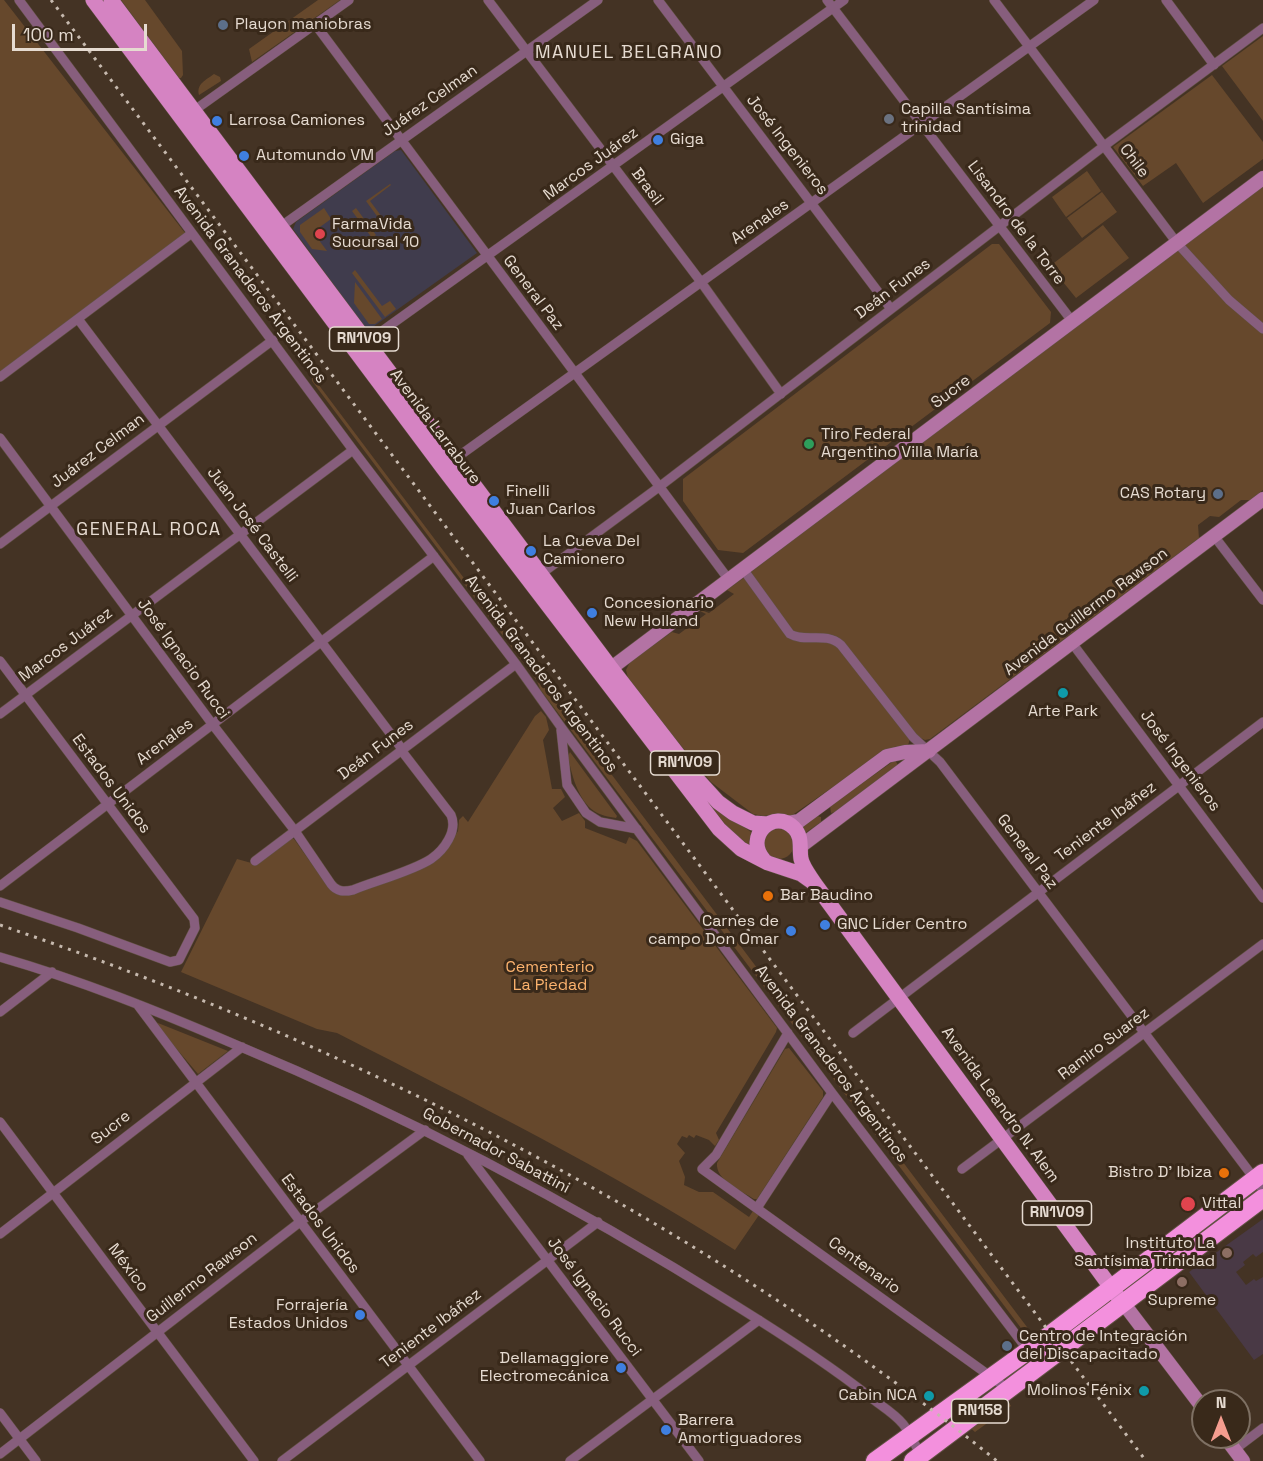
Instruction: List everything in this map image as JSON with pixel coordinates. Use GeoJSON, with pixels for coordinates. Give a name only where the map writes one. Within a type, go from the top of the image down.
{"type":"FeatureCollection","features":[{"type":"Feature","properties":{"kind":"highway","name":"RN158"},"geometry":{"type":"LineString","coordinates":[[875,1461],[1260,1181]]}},
{"type":"Feature","properties":{"kind":"highway","name":"RN158"},"geometry":{"type":"LineString","coordinates":[[919,1459],[1008,1389],[1263,1198]]}},
{"type":"Feature","properties":{"kind":"main road","name":"Avenida Larrabure"},"geometry":{"type":"LineString","coordinates":[[93,0],[280,227],[360,346]]}},
{"type":"Feature","properties":{"kind":"main road","name":"Avenida Larrabure"},"geometry":{"type":"LineString","coordinates":[[111,0],[188,114],[606,672],[719,829],[733,844],[764,860]]}},
{"type":"Feature","properties":{"kind":"main road","name":"Sucre"},"geometry":{"type":"LineString","coordinates":[[606,672],[1263,178]]}},
{"type":"Feature","properties":{"kind":"main road","name":"Avenida Larrabure"},"geometry":{"type":"LineString","coordinates":[[449,464],[541,574],[606,672],[706,790],[740,818],[753,823],[768,824]]}},
{"type":"Feature","properties":{"kind":"main road","name":"Avenida Guillermo Rawson"},"geometry":{"type":"LineString","coordinates":[[801,846],[1263,499]]}},
{"type":"Feature","properties":{"kind":"main road"},"geometry":{"type":"LineString","coordinates":[[788,823],[799,821],[887,756],[905,752],[929,752]]}},
{"type":"Feature","properties":{"kind":"main road","name":"RN1V09"},"geometry":{"type":"LineString","coordinates":[[768,824],[778,821],[788,823],[799,834],[801,846]]}},
{"type":"Feature","properties":{"kind":"main road"},"geometry":{"type":"LineString","coordinates":[[764,860],[758,851],[756,841],[760,831],[768,824]]}},
{"type":"Feature","properties":{"kind":"main road"},"geometry":{"type":"LineString","coordinates":[[779,866],[796,858],[801,846]]}},
{"type":"Feature","properties":{"kind":"main road","name":"Avenida Leandro N. Alem"},"geometry":{"type":"LineString","coordinates":[[801,846],[803,865],[815,884],[1191,1392]]}},
{"type":"Feature","properties":{"kind":"main road","name":"RN1V09"},"geometry":{"type":"LineString","coordinates":[[764,860],[801,874],[815,884]]}},
{"type":"Feature","properties":{"kind":"street","name":"Avenida Granaderos Argentinos"},"geometry":{"type":"LineString","coordinates":[[18,0],[273,340],[352,450],[516,664],[832,1093],[1040,1366]]}},
{"type":"Feature","properties":{"kind":"street"},"geometry":{"type":"LineString","coordinates":[[188,114],[349,0]]}},
{"type":"Feature","properties":{"kind":"street","name":"Brasil"},"geometry":{"type":"LineString","coordinates":[[488,0],[781,393]]}},
{"type":"Feature","properties":{"kind":"street","name":"Juárez Celman"},"geometry":{"type":"LineString","coordinates":[[280,227],[598,0]]}},
{"type":"Feature","properties":{"kind":"street","name":"José Ingenieros"},"geometry":{"type":"LineString","coordinates":[[658,0],[891,309]]}},
{"type":"Feature","properties":{"kind":"street","name":"Marcos Juárez"},"geometry":{"type":"LineString","coordinates":[[360,346],[723,87],[830,4],[844,0]]}},
{"type":"Feature","properties":{"kind":"street","name":"Chile"},"geometry":{"type":"LineString","coordinates":[[994,0],[1177,243],[1230,300],[1263,329]]}},
{"type":"Feature","properties":{"kind":"street","name":"Arenales"},"geometry":{"type":"LineString","coordinates":[[449,464],[1094,0]]}},
{"type":"Feature","properties":{"kind":"street"},"geometry":{"type":"LineString","coordinates":[[1166,0],[1214,65]]}},
{"type":"Feature","properties":{"kind":"street","name":"Lisandro de la Torre"},"geometry":{"type":"LineString","coordinates":[[830,4],[1072,321]]}},
{"type":"Feature","properties":{"kind":"street","name":"General Paz"},"geometry":{"type":"LineString","coordinates":[[315,24],[729,580]]}},
{"type":"Feature","properties":{"kind":"street","name":"Deán Funes"},"geometry":{"type":"LineString","coordinates":[[541,574],[1263,28]]}},
{"type":"Feature","properties":{"kind":"street"},"geometry":{"type":"LineString","coordinates":[[0,377],[192,233]]}},
{"type":"Feature","properties":{"kind":"street","name":"Juan José Castelli"},"geometry":{"type":"LineString","coordinates":[[78,319],[452,819],[452,834],[433,857],[423,863],[345,891]]}},
{"type":"Feature","properties":{"kind":"street","name":"Juárez Celman"},"geometry":{"type":"LineString","coordinates":[[0,544],[273,340]]}},
{"type":"Feature","properties":{"kind":"street","name":"José Ignacio Rucci"},"geometry":{"type":"LineString","coordinates":[[0,438],[295,831],[331,884],[338,890],[345,891]]}},
{"type":"Feature","properties":{"kind":"street","name":"Marcos Juárez"},"geometry":{"type":"LineString","coordinates":[[0,714],[352,450]]}},
{"type":"Feature","properties":{"kind":"street"},"geometry":{"type":"LineString","coordinates":[[1214,536],[1263,600]]}},
{"type":"Feature","properties":{"kind":"street","name":"Arenales"},"geometry":{"type":"LineString","coordinates":[[0,886],[434,556]]}},
{"type":"Feature","properties":{"kind":"street","name":"General Paz"},"geometry":{"type":"LineString","coordinates":[[743,569],[792,636],[830,638],[841,645],[913,736],[940,762],[1144,1033],[1260,1181]]}},
{"type":"Feature","properties":{"kind":"street","name":"José Ingenieros"},"geometry":{"type":"LineString","coordinates":[[1072,643],[1263,898]]}},
{"type":"Feature","properties":{"kind":"street","name":"Estados Unidos"},"geometry":{"type":"LineString","coordinates":[[0,661],[195,919],[196,926],[179,960],[170,962],[0,902]]}},
{"type":"Feature","properties":{"kind":"street","name":"Deán Funes"},"geometry":{"type":"LineString","coordinates":[[255,861],[516,664]]}},
{"type":"Feature","properties":{"kind":"street","name":"Teniente Ibáñez"},"geometry":{"type":"LineString","coordinates":[[853,1033],[1263,722]]}},
{"type":"Feature","properties":{"kind":"street"},"geometry":{"type":"LineString","coordinates":[[561,727],[567,785],[586,813],[600,822],[638,829]]}},
{"type":"Feature","properties":{"kind":"street","name":"Ramiro Suarez"},"geometry":{"type":"LineString","coordinates":[[962,1169],[1263,944]]}},
{"type":"Feature","properties":{"kind":"street","name":"Gobernador Sabattini"},"geometry":{"type":"LineString","coordinates":[[0,957],[52,972],[137,1004],[318,1079],[425,1130],[598,1222],[759,1320],[860,1390],[901,1421],[911,1435],[919,1459]]}},
{"type":"Feature","properties":{"kind":"street"},"geometry":{"type":"LineString","coordinates":[[0,1012],[52,972]]}},
{"type":"Feature","properties":{"kind":"street","name":"Estados Unidos"},"geometry":{"type":"LineString","coordinates":[[137,1004],[480,1461]]}},
{"type":"Feature","properties":{"kind":"street","name":"Centenario"},"geometry":{"type":"LineString","coordinates":[[788,1034],[719,1149],[702,1169],[1008,1389]]}},
{"type":"Feature","properties":{"kind":"street","name":"Sucre"},"geometry":{"type":"LineString","coordinates":[[0,1234],[242,1047]]}},
{"type":"Feature","properties":{"kind":"street"},"geometry":{"type":"LineString","coordinates":[[757,1208],[832,1093]]}},
{"type":"Feature","properties":{"kind":"street","name":"México"},"geometry":{"type":"LineString","coordinates":[[0,1123],[254,1461]]}},
{"type":"Feature","properties":{"kind":"street","name":"Guillermo Rawson"},"geometry":{"type":"LineString","coordinates":[[0,1454],[300,1222],[425,1130]]}},
{"type":"Feature","properties":{"kind":"street","name":"José Ignacio Rucci"},"geometry":{"type":"LineString","coordinates":[[465,1151],[699,1461]]}},
{"type":"Feature","properties":{"kind":"street","name":"Teniente Ibáñez"},"geometry":{"type":"LineString","coordinates":[[282,1461],[598,1222]]}},
{"type":"Feature","properties":{"kind":"street"},"geometry":{"type":"LineString","coordinates":[[570,1461],[759,1320]]}},
{"type":"Feature","properties":{"kind":"street"},"geometry":{"type":"LineString","coordinates":[[0,1413],[36,1461]]}},
{"type":"Feature","properties":{"kind":"street"},"geometry":{"type":"LineString","coordinates":[[1239,1455],[1263,1428]]}},
{"type":"Feature","properties":{"kind":"shaded area"},"geometry":{"type":"Polygon","coordinates":[[[401,150],[477,253],[370,329],[365,327],[293,229],[296,222],[395,151],[401,150]]]}},
{"type":"Feature","properties":{"kind":"shaded area"},"geometry":{"type":"Polygon","coordinates":[[[1263,1219],[1263,1252],[1256,1257],[1253,1254],[1236,1272],[1246,1285],[1254,1279],[1256,1281],[1263,1277],[1263,1354],[1254,1360],[1189,1272],[1263,1219]]]}},
{"type":"Feature","properties":{"kind":"green space"},"geometry":{"type":"Polygon","coordinates":[[[0,0],[4,0],[185,233],[0,372],[0,0]]]}},
{"type":"Feature","properties":{"kind":"green space"},"geometry":{"type":"Polygon","coordinates":[[[121,0],[145,0],[182,51],[183,75],[181,78],[179,78],[121,0]]]}},
{"type":"Feature","properties":{"kind":"green space"},"geometry":{"type":"Polygon","coordinates":[[[318,0],[340,0],[252,62],[249,49],[318,0]]]}},
{"type":"Feature","properties":{"kind":"green space"},"geometry":{"type":"Polygon","coordinates":[[[1263,36],[1263,121],[1222,66],[1263,36]]]}},
{"type":"Feature","properties":{"kind":"green space"},"geometry":{"type":"Polygon","coordinates":[[[214,74],[220,77],[221,81],[199,95],[200,85],[214,74]]]}},
{"type":"Feature","properties":{"kind":"green space"},"geometry":{"type":"Polygon","coordinates":[[[1212,75],[1263,142],[1263,159],[1203,203],[1176,163],[1143,186],[1113,147],[1212,75]]]}},
{"type":"Feature","properties":{"kind":"green space"},"geometry":{"type":"Polygon","coordinates":[[[1087,171],[1101,191],[1066,217],[1052,197],[1087,171]]]}},
{"type":"Feature","properties":{"kind":"green space"},"geometry":{"type":"Polygon","coordinates":[[[390,184],[370,201],[388,225],[385,227],[366,201],[390,184]]]}},
{"type":"Feature","properties":{"kind":"green space"},"geometry":{"type":"Polygon","coordinates":[[[1263,184],[1263,490],[1250,500],[1241,500],[1219,517],[1210,516],[1198,525],[1199,538],[930,739],[925,740],[917,736],[846,645],[838,637],[829,634],[910,739],[908,745],[885,751],[791,816],[753,814],[711,782],[629,682],[626,670],[630,662],[672,632],[679,634],[706,614],[701,610],[709,613],[734,594],[727,590],[745,577],[793,632],[751,572],[1263,184]]]}},
{"type":"Feature","properties":{"kind":"green space"},"geometry":{"type":"Polygon","coordinates":[[[1102,192],[1117,212],[1082,238],[1067,218],[1102,192]]]}},
{"type":"Feature","properties":{"kind":"green space"},"geometry":{"type":"Polygon","coordinates":[[[324,208],[331,219],[313,232],[327,251],[312,249],[300,232],[300,225],[324,208]]]}},
{"type":"Feature","properties":{"kind":"green space"},"geometry":{"type":"Polygon","coordinates":[[[356,208],[376,235],[372,238],[352,211],[356,208]]]}},
{"type":"Feature","properties":{"kind":"green space"},"geometry":{"type":"Polygon","coordinates":[[[1103,225],[1129,258],[1076,298],[1050,266],[1103,225]]]}},
{"type":"Feature","properties":{"kind":"green space","name":"Tiro Federal Argentino Villa María"},"geometry":{"type":"Polygon","coordinates":[[[992,244],[999,244],[1051,312],[1050,323],[743,553],[718,550],[683,501],[683,479],[992,244]]]}},
{"type":"Feature","properties":{"kind":"green space"},"geometry":{"type":"Polygon","coordinates":[[[355,270],[382,306],[390,301],[396,309],[385,317],[352,273],[355,270]]]}},
{"type":"Feature","properties":{"kind":"green space"},"geometry":{"type":"Polygon","coordinates":[[[355,282],[382,319],[375,324],[369,324],[354,303],[355,282]]]}},
{"type":"Feature","properties":{"kind":"green space"},"geometry":{"type":"Polygon","coordinates":[[[312,376],[1036,1339],[1030,1340],[540,689],[537,681],[312,381],[312,376]]]}},
{"type":"Feature","properties":{"kind":"green space"},"geometry":{"type":"Polygon","coordinates":[[[613,683],[725,814],[751,832],[749,845],[733,834],[613,683]]]}},
{"type":"Feature","properties":{"kind":"green space","name":"Cementerio La Piedad"},"geometry":{"type":"Polygon","coordinates":[[[541,711],[546,717],[549,730],[543,740],[552,789],[561,789],[565,797],[553,808],[562,821],[579,813],[585,821],[585,828],[626,844],[629,837],[637,841],[777,1028],[716,1133],[719,1140],[715,1146],[709,1140],[696,1135],[694,1138],[689,1135],[687,1138],[682,1136],[677,1144],[685,1153],[679,1161],[685,1177],[684,1185],[699,1192],[713,1192],[749,1217],[753,1211],[759,1215],[735,1250],[588,1164],[337,1033],[317,1029],[181,972],[237,859],[255,864],[290,839],[294,839],[328,887],[339,894],[445,851],[458,831],[459,820],[463,816],[468,822],[535,716],[541,711]]]}},
{"type":"Feature","properties":{"kind":"green space"},"geometry":{"type":"Polygon","coordinates":[[[570,752],[617,816],[616,818],[605,816],[588,806],[576,786],[568,756],[570,752]]]}},
{"type":"Feature","properties":{"kind":"green space"},"geometry":{"type":"Polygon","coordinates":[[[895,760],[898,765],[831,813],[830,806],[895,760]]]}},
{"type":"Feature","properties":{"kind":"green space"},"geometry":{"type":"Polygon","coordinates":[[[817,816],[821,817],[821,822],[805,833],[802,827],[817,816]]]}},
{"type":"Feature","properties":{"kind":"green space"},"geometry":{"type":"Polygon","coordinates":[[[779,829],[790,833],[794,844],[790,855],[779,859],[768,855],[764,844],[768,833],[779,829]]]}},
{"type":"Feature","properties":{"kind":"green space"},"geometry":{"type":"Polygon","coordinates":[[[153,1021],[228,1051],[198,1074],[153,1021]]]}},
{"type":"Feature","properties":{"kind":"green space"},"geometry":{"type":"Polygon","coordinates":[[[789,1048],[823,1091],[823,1097],[757,1199],[754,1199],[725,1180],[720,1175],[717,1163],[785,1049],[789,1048]]]}},
{"type":"Feature","properties":{"kind":"green space"},"geometry":{"type":"Polygon","coordinates":[[[1007,1400],[1011,1406],[975,1432],[967,1425],[1007,1400]]]}},
{"type":"Feature","properties":{"kind":"railway"},"geometry":{"type":"LineString","coordinates":[[51,0],[1146,1461]]}},
{"type":"Feature","properties":{"kind":"railway"},"geometry":{"type":"LineString","coordinates":[[0,925],[134,973],[265,1027],[395,1085],[522,1150],[647,1219],[768,1294],[884,1375],[997,1461]]}},
{"type":"Feature","properties":{"kind":"place","name":"Playon maniobras"},"geometry":{"type":"Point","coordinates":[223,25]}},
{"type":"Feature","properties":{"kind":"place","name":"Capilla Santísima trinidad"},"geometry":{"type":"Point","coordinates":[889,119]}},
{"type":"Feature","properties":{"kind":"place","name":"Larrosa Camiones"},"geometry":{"type":"Point","coordinates":[217,121]}},
{"type":"Feature","properties":{"kind":"place","name":"Giga"},"geometry":{"type":"Point","coordinates":[658,140]}},
{"type":"Feature","properties":{"kind":"place","name":"Automundo VM"},"geometry":{"type":"Point","coordinates":[244,156]}},
{"type":"Feature","properties":{"kind":"place","name":"FarmaVida Sucursal 10"},"geometry":{"type":"Point","coordinates":[320,234]}},
{"type":"Feature","properties":{"kind":"place","name":"Tiro Federal Argentino Villa María"},"geometry":{"type":"Point","coordinates":[809,444]}},
{"type":"Feature","properties":{"kind":"place","name":"CAS Rotary"},"geometry":{"type":"Point","coordinates":[1218,494]}},
{"type":"Feature","properties":{"kind":"place","name":"Finelli Juan Carlos"},"geometry":{"type":"Point","coordinates":[494,501]}},
{"type":"Feature","properties":{"kind":"place","name":"La Cueva Del Camionero"},"geometry":{"type":"Point","coordinates":[531,551]}},
{"type":"Feature","properties":{"kind":"place","name":"Concesionario New Holland"},"geometry":{"type":"Point","coordinates":[592,613]}},
{"type":"Feature","properties":{"kind":"place","name":"Arte Park"},"geometry":{"type":"Point","coordinates":[1063,693]}},
{"type":"Feature","properties":{"kind":"place","name":"Bar Baudino"},"geometry":{"type":"Point","coordinates":[768,896]}},
{"type":"Feature","properties":{"kind":"place","name":"GNC Líder Centro"},"geometry":{"type":"Point","coordinates":[825,925]}},
{"type":"Feature","properties":{"kind":"place","name":"Carnes de campo Don Omar"},"geometry":{"type":"Point","coordinates":[791,931]}},
{"type":"Feature","properties":{"kind":"place","name":"Bistro D' Ibiza"},"geometry":{"type":"Point","coordinates":[1224,1173]}},
{"type":"Feature","properties":{"kind":"place","name":"Vittal"},"geometry":{"type":"Point","coordinates":[1188,1204]}},
{"type":"Feature","properties":{"kind":"place","name":"Instituto La Santísima Trinidad"},"geometry":{"type":"Point","coordinates":[1227,1253]}},
{"type":"Feature","properties":{"kind":"place","name":"Supreme"},"geometry":{"type":"Point","coordinates":[1182,1282]}},
{"type":"Feature","properties":{"kind":"place","name":"Forrajería Estados Unidos"},"geometry":{"type":"Point","coordinates":[360,1315]}},
{"type":"Feature","properties":{"kind":"place","name":"Centro de Integración del Discapacitado"},"geometry":{"type":"Point","coordinates":[1007,1346]}},
{"type":"Feature","properties":{"kind":"place","name":"Dellamaggiore Electromecánica"},"geometry":{"type":"Point","coordinates":[621,1368]}},
{"type":"Feature","properties":{"kind":"place","name":"Molinos Fénix"},"geometry":{"type":"Point","coordinates":[1144,1391]}},
{"type":"Feature","properties":{"kind":"place","name":"Cabin NCA"},"geometry":{"type":"Point","coordinates":[929,1396]}},
{"type":"Feature","properties":{"kind":"place","name":"Barrera Amortiguadores"},"geometry":{"type":"Point","coordinates":[666,1430]}},
{"type":"Feature","properties":{"kind":"district","name":"MANUEL BELGRANO"},"geometry":{"type":"Point","coordinates":[629,53]}},
{"type":"Feature","properties":{"kind":"district","name":"GENERAL ROCA"},"geometry":{"type":"Point","coordinates":[149,530]}}]}
